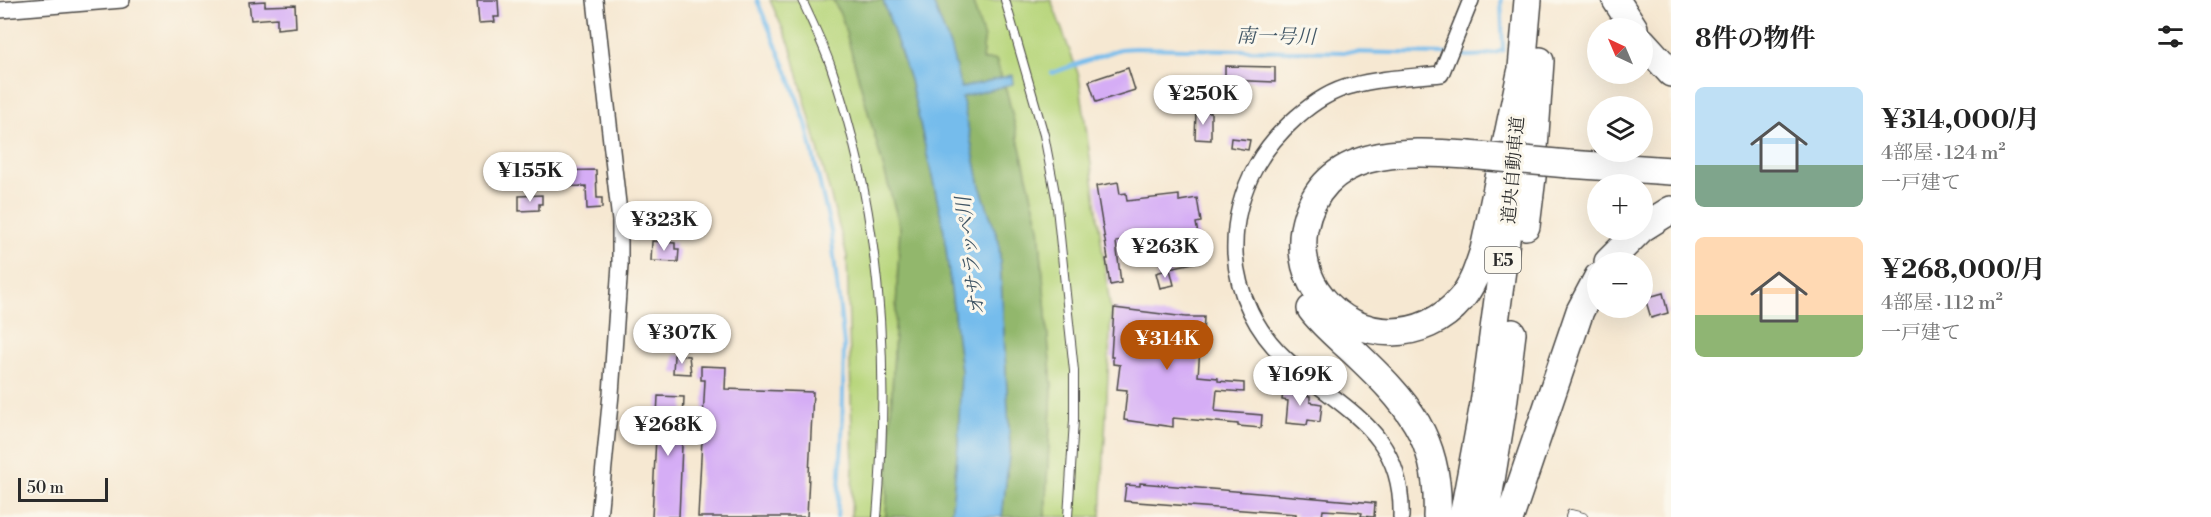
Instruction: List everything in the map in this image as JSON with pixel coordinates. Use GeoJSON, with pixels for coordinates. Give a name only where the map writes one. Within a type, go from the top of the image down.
{"type":"FeatureCollection","features":[{"type":"Feature","properties":{"kind":"highway","name":"道央自動車道"},"geometry":{"type":"LineString","coordinates":[[1463,517],[1484,404],[1512,192],[1528,0]]}},
{"type":"Feature","properties":{"kind":"highway","name":"道央自動車道"},"geometry":{"type":"LineString","coordinates":[[1485,517],[1503,406],[1532,177],[1544,0]]}},
{"type":"Feature","properties":{"kind":"highway"},"geometry":{"type":"LineString","coordinates":[[1616,0],[1628,18]]}},
{"type":"Feature","properties":{"kind":"highway"},"geometry":{"type":"LineString","coordinates":[[1653,53],[1671,73]]}},
{"type":"Feature","properties":{"kind":"highway"},"geometry":{"type":"LineString","coordinates":[[1469,149],[1378,155],[1354,164],[1337,174],[1317,195],[1309,212],[1304,232],[1303,255],[1315,289],[1335,312],[1352,323],[1372,330],[1406,332],[1436,321],[1460,299],[1477,272],[1484,250],[1521,73]]}},
{"type":"Feature","properties":{"kind":"highway"},"geometry":{"type":"LineString","coordinates":[[1437,517],[1434,470],[1423,435],[1414,416],[1388,384],[1325,324],[1305,301],[1292,270],[1289,260],[1289,237],[1295,209],[1306,186],[1334,159],[1349,152],[1381,143],[1419,140],[1469,149],[1569,158],[1671,171]]}},
{"type":"Feature","properties":{"kind":"highway"},"geometry":{"type":"LineString","coordinates":[[1569,158],[1671,159]]}},
{"type":"Feature","properties":{"kind":"highway"},"geometry":{"type":"LineString","coordinates":[[1653,221],[1671,210]]}},
{"type":"Feature","properties":{"kind":"highway"},"geometry":{"type":"LineString","coordinates":[[1618,252],[1630,240]]}},
{"type":"Feature","properties":{"kind":"highway"},"geometry":{"type":"LineString","coordinates":[[1510,517],[1580,310],[1587,298]]}},
{"type":"Feature","properties":{"kind":"street"},"geometry":{"type":"LineString","coordinates":[[0,10],[122,0]]}},
{"type":"Feature","properties":{"kind":"street"},"geometry":{"type":"LineString","coordinates":[[595,0],[620,220],[620,265],[611,394],[599,517]]}},
{"type":"Feature","properties":{"kind":"street"},"geometry":{"type":"LineString","coordinates":[[1401,517],[1400,492],[1394,466],[1376,435],[1355,413],[1286,359],[1269,341],[1255,320],[1240,283],[1236,265],[1235,236],[1239,205],[1256,165],[1274,139],[1306,110],[1333,92],[1349,86],[1441,74],[1471,0]]}},
{"type":"Feature","properties":{"kind":"lane"},"geometry":{"type":"LineString","coordinates":[[802,0],[831,66],[849,125],[864,189],[873,243],[880,313],[883,411],[877,517]]}},
{"type":"Feature","properties":{"kind":"lane"},"geometry":{"type":"LineString","coordinates":[[1005,0],[1044,135],[1056,198],[1074,371],[1074,420],[1068,517]]}},
{"type":"Feature","properties":{"kind":"lane"},"geometry":{"type":"LineString","coordinates":[[1570,517],[1571,514],[1583,517]]}},
{"type":"Feature","properties":{"kind":"green space"},"geometry":{"type":"Polygon","coordinates":[[[770,0],[833,0],[842,18],[900,227],[886,517],[851,517],[853,467],[847,256],[790,45],[770,0]]]}},
{"type":"Feature","properties":{"kind":"green space"},"geometry":{"type":"Polygon","coordinates":[[[833,0],[883,0],[910,80],[943,225],[961,371],[958,446],[951,517],[886,517],[900,227],[842,18],[833,0]]]}},
{"type":"Feature","properties":{"kind":"green space"},"geometry":{"type":"Polygon","coordinates":[[[932,0],[972,0],[984,39],[982,60],[996,60],[1008,97],[1039,227],[1052,388],[1045,517],[1002,517],[1010,447],[999,242],[980,186],[951,49],[932,0]]]}},
{"type":"Feature","properties":{"kind":"green space"},"geometry":{"type":"Polygon","coordinates":[[[972,0],[1051,0],[1079,76],[1111,314],[1101,517],[1045,517],[1052,388],[1039,227],[1008,97],[996,60],[982,60],[984,39],[972,0]]]}},
{"type":"Feature","properties":{"kind":"water","name":"オサラッペ川"},"geometry":{"type":"Polygon","coordinates":[[[883,0],[932,0],[951,49],[961,88],[1012,75],[1013,84],[962,97],[980,186],[999,242],[1010,447],[1002,517],[951,517],[958,446],[961,371],[943,225],[910,80],[883,0]]]}},
{"type":"Feature","properties":{"kind":"building"},"geometry":{"type":"Polygon","coordinates":[[[477,0],[498,0],[499,17],[494,17],[495,22],[479,23],[477,0]]]}},
{"type":"Feature","properties":{"kind":"building"},"geometry":{"type":"Polygon","coordinates":[[[265,1],[265,6],[295,5],[296,27],[277,29],[277,18],[251,20],[249,2],[265,1]]]}},
{"type":"Feature","properties":{"kind":"building"},"geometry":{"type":"Polygon","coordinates":[[[1225,66],[1275,67],[1275,82],[1225,80],[1225,66]]]}},
{"type":"Feature","properties":{"kind":"building"},"geometry":{"type":"Polygon","coordinates":[[[1128,68],[1135,90],[1096,102],[1089,81],[1128,68]]]}},
{"type":"Feature","properties":{"kind":"building"},"geometry":{"type":"Polygon","coordinates":[[[1196,112],[1211,112],[1211,140],[1195,139],[1196,112]]]}},
{"type":"Feature","properties":{"kind":"building"},"geometry":{"type":"Polygon","coordinates":[[[1231,138],[1250,140],[1248,150],[1230,147],[1231,138]]]}},
{"type":"Feature","properties":{"kind":"building"},"geometry":{"type":"Polygon","coordinates":[[[596,170],[597,198],[602,198],[602,208],[587,209],[586,186],[549,187],[549,171],[596,170]]]}},
{"type":"Feature","properties":{"kind":"building"},"geometry":{"type":"Polygon","coordinates":[[[1118,182],[1120,194],[1126,193],[1127,201],[1179,195],[1179,201],[1197,198],[1201,222],[1196,223],[1203,261],[1164,269],[1157,235],[1116,242],[1121,283],[1110,285],[1096,186],[1118,182]]]}},
{"type":"Feature","properties":{"kind":"building"},"geometry":{"type":"Polygon","coordinates":[[[542,195],[539,210],[519,211],[519,196],[542,195]]]}},
{"type":"Feature","properties":{"kind":"building"},"geometry":{"type":"Polygon","coordinates":[[[652,241],[675,243],[675,249],[679,249],[678,262],[651,261],[652,241]]]}},
{"type":"Feature","properties":{"kind":"building"},"geometry":{"type":"Polygon","coordinates":[[[1170,269],[1174,285],[1160,288],[1156,273],[1170,269]]]}},
{"type":"Feature","properties":{"kind":"building"},"geometry":{"type":"Polygon","coordinates":[[[1663,293],[1668,313],[1653,317],[1653,296],[1663,293]]]}},
{"type":"Feature","properties":{"kind":"building"},"geometry":{"type":"Polygon","coordinates":[[[1114,308],[1204,317],[1198,376],[1218,378],[1218,381],[1244,383],[1244,392],[1217,390],[1215,411],[1262,415],[1261,428],[1173,418],[1173,427],[1124,420],[1127,390],[1117,389],[1120,365],[1113,364],[1113,357],[1111,357],[1114,308]]]}},
{"type":"Feature","properties":{"kind":"building"},"geometry":{"type":"Polygon","coordinates":[[[674,355],[689,356],[691,374],[673,373],[674,355]]]}},
{"type":"Feature","properties":{"kind":"building"},"geometry":{"type":"Polygon","coordinates":[[[701,366],[726,367],[725,389],[813,392],[807,517],[698,517],[705,380],[701,380],[701,366]]]}},
{"type":"Feature","properties":{"kind":"building"},"geometry":{"type":"Polygon","coordinates":[[[1284,383],[1295,384],[1294,394],[1310,396],[1310,402],[1322,404],[1320,422],[1308,420],[1307,425],[1286,423],[1288,401],[1282,400],[1284,383]]]}},
{"type":"Feature","properties":{"kind":"building"},"geometry":{"type":"Polygon","coordinates":[[[658,396],[684,397],[679,517],[652,517],[658,396]]]}},
{"type":"Feature","properties":{"kind":"building"},"geometry":{"type":"Polygon","coordinates":[[[1140,483],[1375,503],[1374,517],[1361,516],[1362,513],[1357,512],[1323,510],[1322,517],[1296,517],[1296,514],[1124,501],[1126,485],[1140,486],[1140,483]]]}},
{"type":"Feature","properties":{"kind":"waterway"},"geometry":{"type":"LineString","coordinates":[[757,0],[791,81],[806,124],[831,231],[844,345],[842,442],[837,517]]}},
{"type":"Feature","properties":{"kind":"waterway","name":"南一号川"},"geometry":{"type":"LineString","coordinates":[[1453,55],[1479,56],[1503,50],[1501,0]]}},
{"type":"Feature","properties":{"kind":"waterway","name":"南一号川"},"geometry":{"type":"LineString","coordinates":[[1052,73],[1120,49],[1135,48],[1446,54]]}}]}
